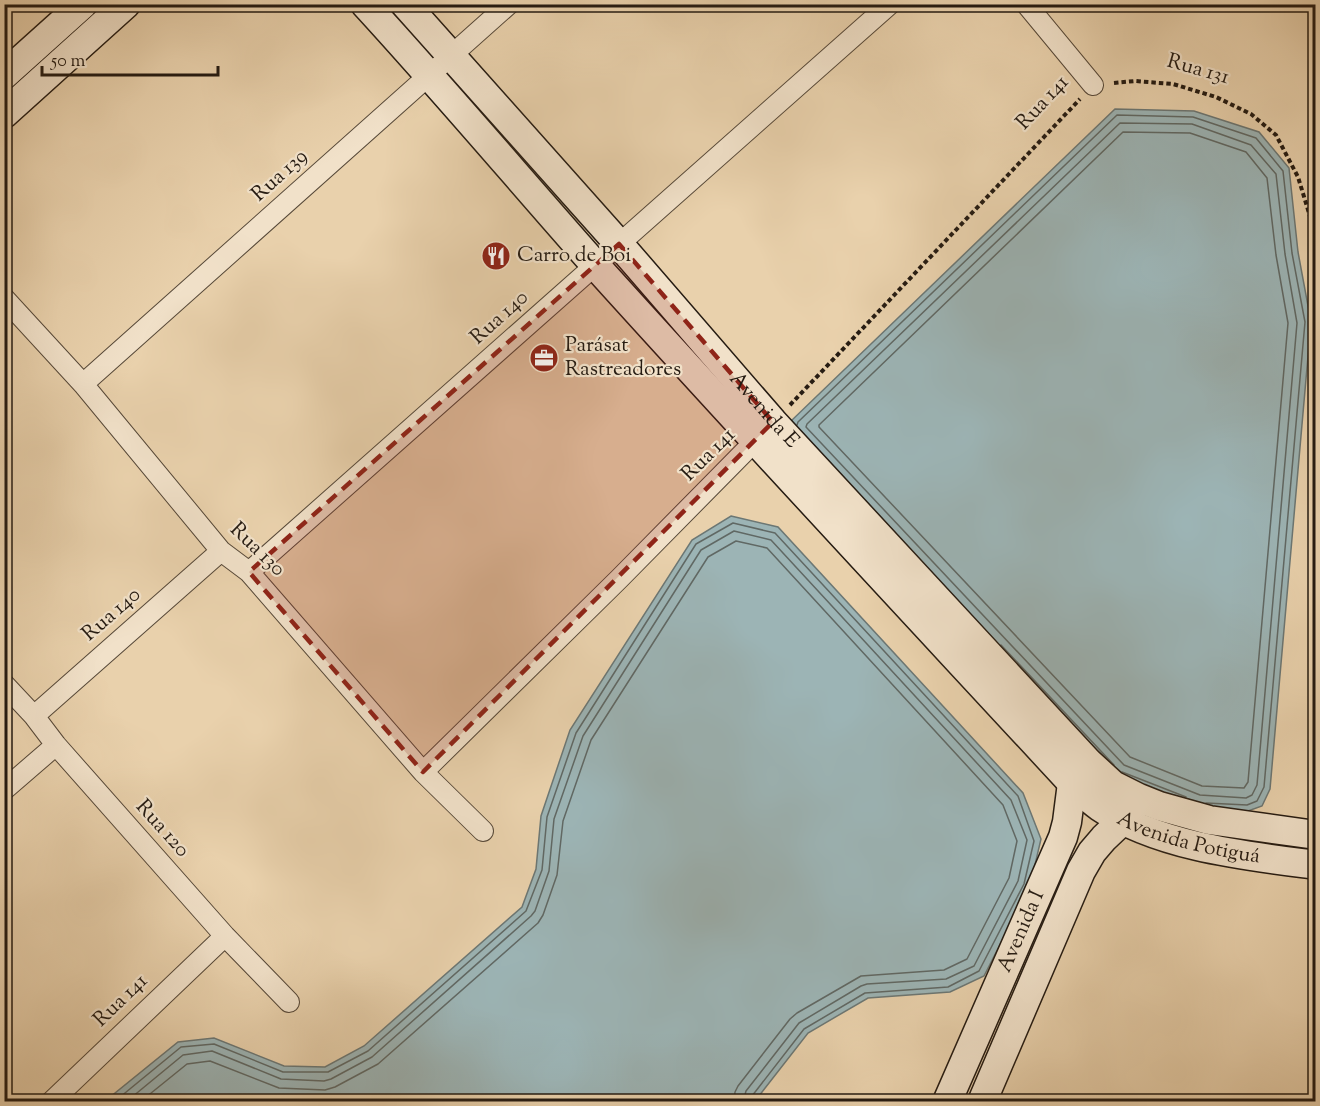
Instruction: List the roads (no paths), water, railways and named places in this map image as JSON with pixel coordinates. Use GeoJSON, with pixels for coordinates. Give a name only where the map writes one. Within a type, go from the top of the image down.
{"type":"FeatureCollection","features":[{"type":"Feature","properties":{"kind":"main road"},"geometry":{"type":"LineString","coordinates":[[4,75],[83,4]]}},
{"type":"Feature","properties":{"kind":"main road"},"geometry":{"type":"LineString","coordinates":[[4,114],[126,4]]}},
{"type":"Feature","properties":{"kind":"main road","name":"Avenida E"},"geometry":{"type":"LineString","coordinates":[[365,4],[596,265],[765,432],[1080,772]]}},
{"type":"Feature","properties":{"kind":"main road","name":"Avenida E"},"geometry":{"type":"LineString","coordinates":[[405,4],[619,244],[765,432]]}},
{"type":"Feature","properties":{"kind":"main road","name":"Avenida Potiguá"},"geometry":{"type":"LineString","coordinates":[[1080,772],[1100,807],[1131,809],[1159,806],[1209,820],[1316,835]]}},
{"type":"Feature","properties":{"kind":"main road","name":"Avenida I"},"geometry":{"type":"LineString","coordinates":[[947,1101],[1063,837],[1080,772]]}},
{"type":"Feature","properties":{"kind":"main road","name":"Avenida Potiguá"},"geometry":{"type":"LineString","coordinates":[[1131,809],[1155,834],[1204,848],[1316,865]]}},
{"type":"Feature","properties":{"kind":"main road","name":"Avenida I"},"geometry":{"type":"LineString","coordinates":[[982,1101],[1081,871],[1092,852],[1131,809]]}},
{"type":"Feature","properties":{"kind":"street","name":"Rua 139"},"geometry":{"type":"LineString","coordinates":[[83,384],[510,4]]}},
{"type":"Feature","properties":{"kind":"street","name":"Rua 140"},"geometry":{"type":"LineString","coordinates":[[249,572],[890,4]]}},
{"type":"Feature","properties":{"kind":"street"},"geometry":{"type":"LineString","coordinates":[[1026,4],[1093,85]]}},
{"type":"Feature","properties":{"kind":"street","name":"Rua 130"},"geometry":{"type":"LineString","coordinates":[[4,298],[83,384],[221,551],[249,572],[423,772],[483,831]]}},
{"type":"Feature","properties":{"kind":"street","name":"Rua 141"},"geometry":{"type":"LineString","coordinates":[[423,772],[765,432]]}},
{"type":"Feature","properties":{"kind":"street","name":"Rua 140"},"geometry":{"type":"LineString","coordinates":[[34,716],[221,551]]}},
{"type":"Feature","properties":{"kind":"street","name":"Rua 120"},"geometry":{"type":"LineString","coordinates":[[4,684],[225,936],[289,1002]]}},
{"type":"Feature","properties":{"kind":"street"},"geometry":{"type":"LineString","coordinates":[[4,790],[56,745]]}},
{"type":"Feature","properties":{"kind":"street","name":"Rua 141"},"geometry":{"type":"LineString","coordinates":[[51,1101],[225,936]]}},
{"type":"Feature","properties":{"kind":"water"},"geometry":{"type":"Polygon","coordinates":[[[1115,109],[1194,111],[1259,132],[1289,168],[1298,252],[1311,322],[1270,789],[1262,806],[1248,811],[1198,808],[1117,776],[791,427],[792,420],[1115,109]]]}},
{"type":"Feature","properties":{"kind":"water"},"geometry":{"type":"Polygon","coordinates":[[[731,516],[778,527],[1023,793],[1041,839],[1030,886],[984,976],[950,992],[868,998],[808,1033],[755,1101],[104,1102],[178,1042],[214,1038],[284,1066],[325,1067],[364,1046],[522,907],[536,869],[541,816],[570,730],[692,540],[731,516]]]}},
{"type":"Feature","properties":{"kind":"place","name":"Carro de Boi"},"geometry":{"type":"Point","coordinates":[496,256]}},
{"type":"Feature","properties":{"kind":"place","name":"Parásat Rastreadores"},"geometry":{"type":"Point","coordinates":[544,358]}}]}
